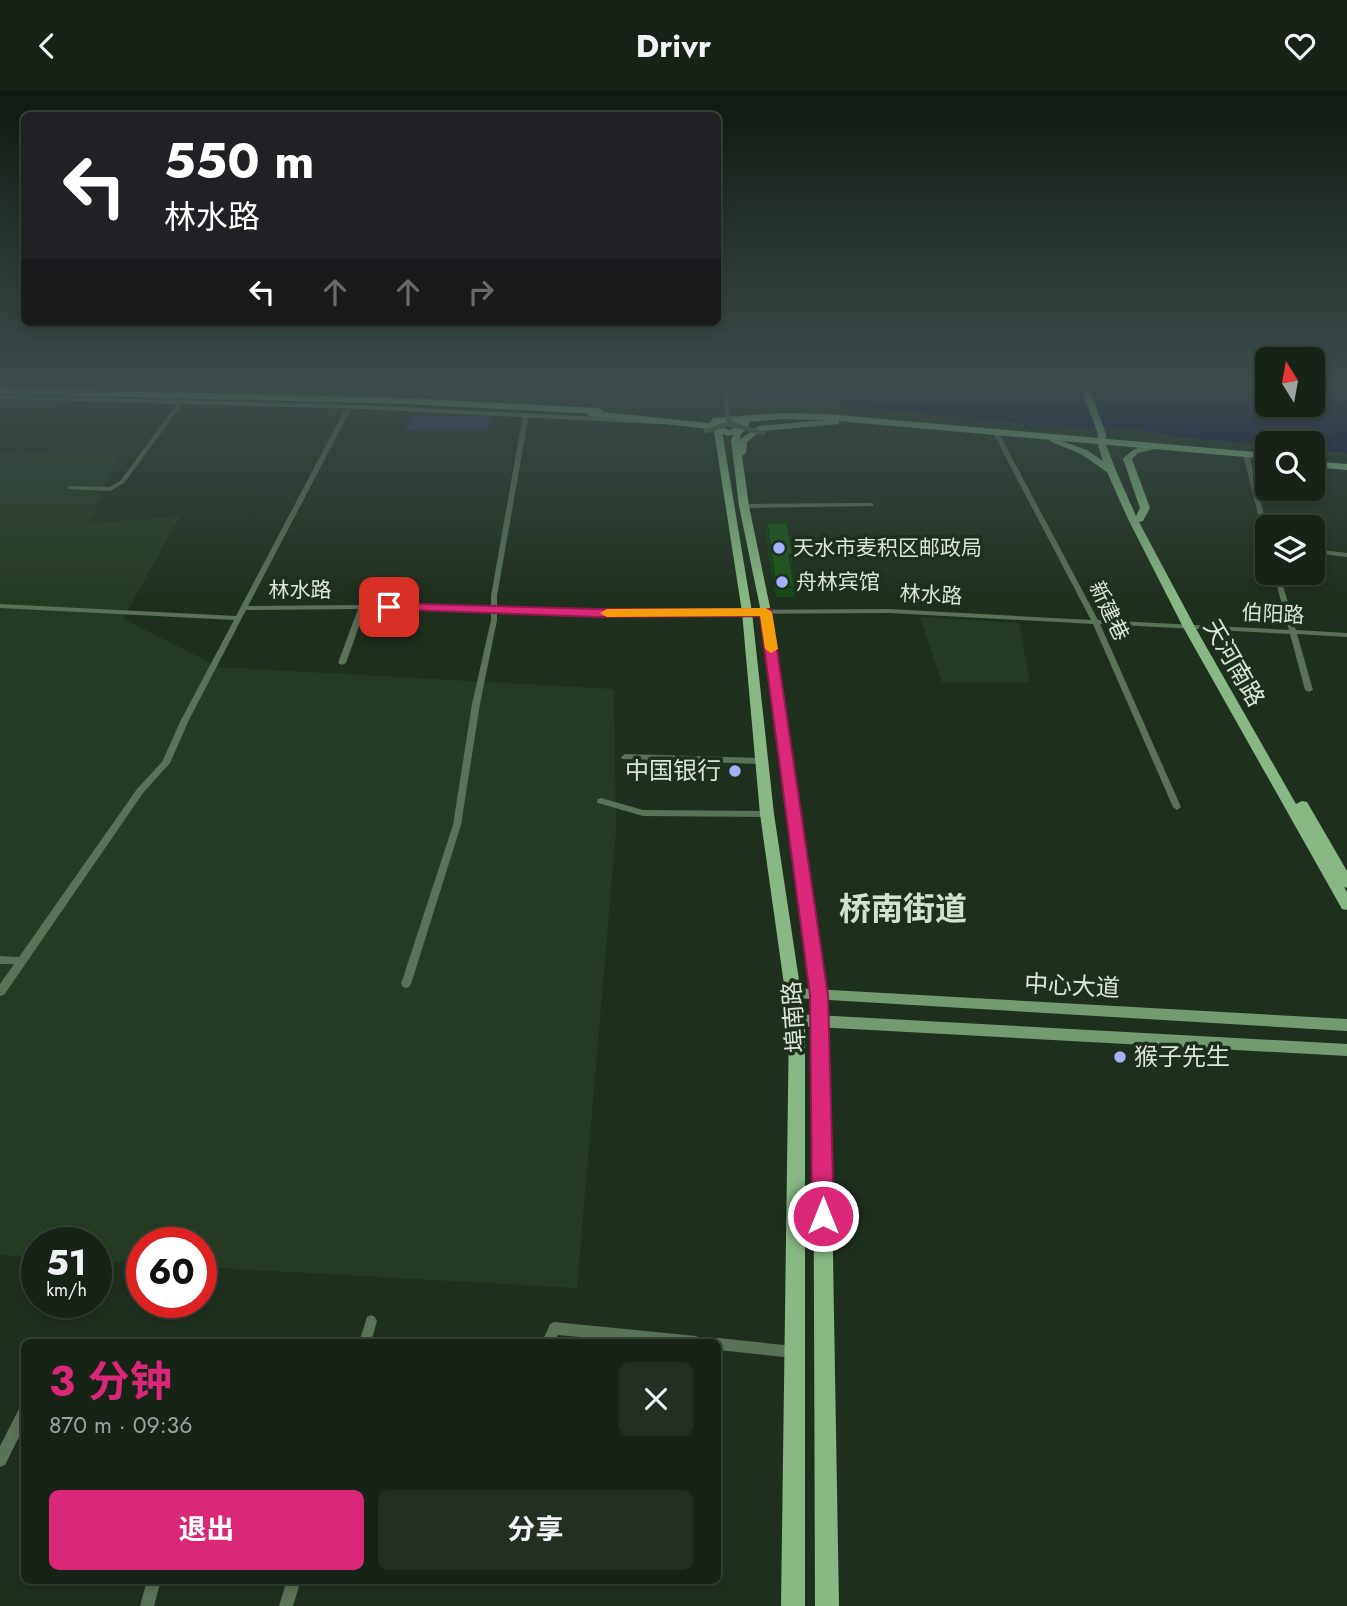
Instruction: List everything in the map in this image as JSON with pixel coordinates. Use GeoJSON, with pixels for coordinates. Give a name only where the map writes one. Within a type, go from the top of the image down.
{"type":"FeatureCollection","features":[{"type":"Feature","properties":{"kind":"highway"},"geometry":{"type":"LineString","coordinates":[[1325,463],[1347,465]]}},
{"type":"Feature","properties":{"kind":"main road","name":"埠南路"},"geometry":{"type":"LineString","coordinates":[[730,457],[760,761],[797,1020],[793,1606]]}},
{"type":"Feature","properties":{"kind":"main road","name":"埠南路"},"geometry":{"type":"LineString","coordinates":[[736,457],[766,612],[819,995],[827,1606]]}},
{"type":"Feature","properties":{"kind":"main road"},"geometry":{"type":"LineString","coordinates":[[739,467],[743,457]]}},
{"type":"Feature","properties":{"kind":"main road"},"geometry":{"type":"LineString","coordinates":[[1092,457],[1112,473]]}},
{"type":"Feature","properties":{"kind":"main road","name":"天河南路"},"geometry":{"type":"LineString","coordinates":[[1109,457],[1112,473],[1133,519],[1347,905]]}},
{"type":"Feature","properties":{"kind":"main road","name":"天河南路"},"geometry":{"type":"LineString","coordinates":[[1112,457],[1125,489],[1193,627],[1347,883]]}},
{"type":"Feature","properties":{"kind":"main road"},"geometry":{"type":"LineString","coordinates":[[1129,457],[1127,459],[1145,508],[1140,519]]}},
{"type":"Feature","properties":{"kind":"main road","name":"中心大道"},"geometry":{"type":"LineString","coordinates":[[795,993],[1347,1025]]}},
{"type":"Feature","properties":{"kind":"main road","name":"中心大道"},"geometry":{"type":"LineString","coordinates":[[797,1020],[1347,1050]]}},
{"type":"Feature","properties":{"kind":"street"},"geometry":{"type":"LineString","coordinates":[[70,488],[110,489],[122,482],[141,457]]}},
{"type":"Feature","properties":{"kind":"street"},"geometry":{"type":"LineString","coordinates":[[0,992],[140,791],[166,763],[237,618],[323,457]]}},
{"type":"Feature","properties":{"kind":"street"},"geometry":{"type":"LineString","coordinates":[[406,984],[457,825],[518,457]]}},
{"type":"Feature","properties":{"kind":"street","name":"新建巷"},"geometry":{"type":"LineString","coordinates":[[1008,457],[1096,622],[1177,807]]}},
{"type":"Feature","properties":{"kind":"street"},"geometry":{"type":"LineString","coordinates":[[1246,457],[1261,515]]}},
{"type":"Feature","properties":{"kind":"street"},"geometry":{"type":"LineString","coordinates":[[744,506],[871,505]]}},
{"type":"Feature","properties":{"kind":"street"},"geometry":{"type":"LineString","coordinates":[[1325,552],[1347,555]]}},
{"type":"Feature","properties":{"kind":"street"},"geometry":{"type":"LineString","coordinates":[[1279,585],[1308,690]]}},
{"type":"Feature","properties":{"kind":"street"},"geometry":{"type":"LineString","coordinates":[[342,663],[368,590]]}},
{"type":"Feature","properties":{"kind":"street"},"geometry":{"type":"LineString","coordinates":[[0,606],[237,618]]}},
{"type":"Feature","properties":{"kind":"street","name":"林水路"},"geometry":{"type":"LineString","coordinates":[[243,608],[495,608],[598,613],[889,611],[1193,627]]}},
{"type":"Feature","properties":{"kind":"street","name":"伯阳路"},"geometry":{"type":"LineString","coordinates":[[1193,627],[1347,635]]}},
{"type":"Feature","properties":{"kind":"street"},"geometry":{"type":"LineString","coordinates":[[625,757],[760,761]]}},
{"type":"Feature","properties":{"kind":"street"},"geometry":{"type":"LineString","coordinates":[[601,801],[643,813],[767,814]]}},
{"type":"Feature","properties":{"kind":"street"},"geometry":{"type":"LineString","coordinates":[[0,960],[22,961]]}},
{"type":"Feature","properties":{"kind":"street"},"geometry":{"type":"LineString","coordinates":[[366,1339],[371,1321]]}},
{"type":"Feature","properties":{"kind":"street"},"geometry":{"type":"LineString","coordinates":[[549,1339],[554,1328],[666,1339]]}},
{"type":"Feature","properties":{"kind":"street"},"geometry":{"type":"LineString","coordinates":[[721,1344],[794,1352]]}},
{"type":"Feature","properties":{"kind":"street"},"geometry":{"type":"LineString","coordinates":[[0,1460],[21,1420]]}},
{"type":"Feature","properties":{"kind":"street"},"geometry":{"type":"LineString","coordinates":[[147,1606],[153,1584]]}},
{"type":"Feature","properties":{"kind":"street"},"geometry":{"type":"LineString","coordinates":[[286,1606],[293,1584]]}},
{"type":"Feature","properties":{"kind":"shaded area"},"geometry":{"type":"Polygon","coordinates":[[[0,457],[118,457],[89,524],[180,516],[123,619],[219,667],[614,689],[616,831],[577,1288],[217,1268],[217,1227],[126,1227],[126,1262],[112,1262],[112,1227],[21,1227],[21,1256],[0,1255],[0,457]]]}},
{"type":"Feature","properties":{"kind":"shaded area"},"geometry":{"type":"Polygon","coordinates":[[[920,617],[1019,623],[1030,682],[942,683],[920,617]]]}},
{"type":"Feature","properties":{"kind":"building"},"geometry":{"type":"Polygon","coordinates":[[[767,523],[787,523],[795,587],[776,587],[767,523]]]}},
{"type":"Feature","properties":{"kind":"slow traffic"},"geometry":{"type":"LineString","coordinates":[[607,613],[766,612],[771,649]]}},
{"type":"Feature","properties":{"kind":"place","name":"天水市麦积区邮政局"},"geometry":{"type":"Point","coordinates":[779,548]}},
{"type":"Feature","properties":{"kind":"place","name":"舟林宾馆"},"geometry":{"type":"Point","coordinates":[782,582]}},
{"type":"Feature","properties":{"kind":"place","name":"中国银行"},"geometry":{"type":"Point","coordinates":[735,771]}},
{"type":"Feature","properties":{"kind":"place","name":"猴子先生"},"geometry":{"type":"Point","coordinates":[1120,1057]}},
{"type":"Feature","properties":{"kind":"district","name":"桥南街道"},"geometry":{"type":"Point","coordinates":[903,909]}},
{"type":"Feature","properties":{"kind":"route"},"geometry":{"type":"LineString","coordinates":[[389,607],[598,613],[766,612],[819,995],[823,1216]]}}]}
